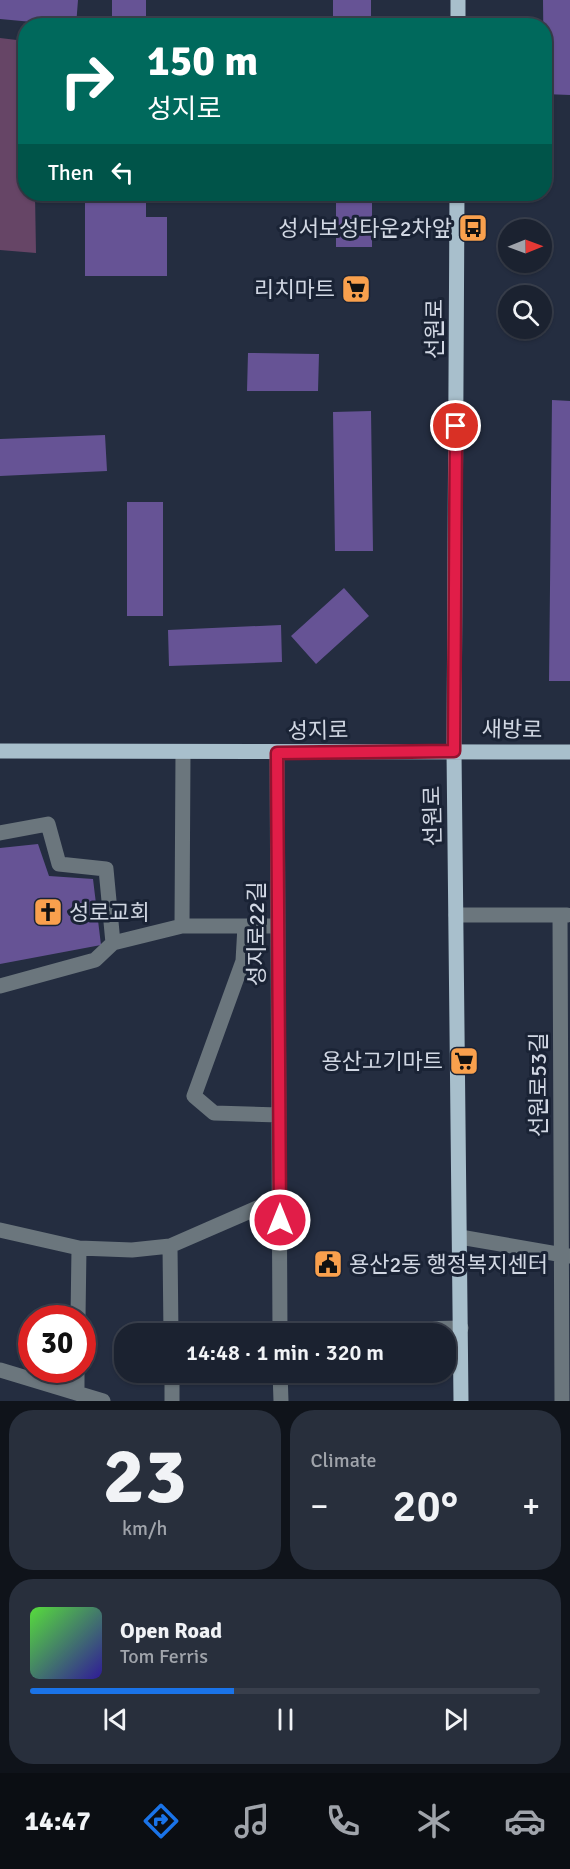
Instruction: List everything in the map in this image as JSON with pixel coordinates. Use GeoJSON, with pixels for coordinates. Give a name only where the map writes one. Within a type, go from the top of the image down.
{"type":"FeatureCollection","features":[{"type":"Feature","properties":{"kind":"main road"},"geometry":{"type":"LineString","coordinates":[[458,0],[458,18]]}},
{"type":"Feature","properties":{"kind":"main road","name":"선원로"},"geometry":{"type":"LineString","coordinates":[[457,201],[454,751],[461,1401]]}},
{"type":"Feature","properties":{"kind":"main road","name":"성지로"},"geometry":{"type":"LineString","coordinates":[[0,751],[277,753],[454,751]]}},
{"type":"Feature","properties":{"kind":"main road","name":"새방로"},"geometry":{"type":"LineString","coordinates":[[454,751],[570,752]]}},
{"type":"Feature","properties":{"kind":"street"},"geometry":{"type":"LineString","coordinates":[[182,926],[183,752]]}},
{"type":"Feature","properties":{"kind":"street","name":"성지로22길"},"geometry":{"type":"LineString","coordinates":[[277,753],[280,1323]]}},
{"type":"Feature","properties":{"kind":"street"},"geometry":{"type":"LineString","coordinates":[[0,833],[48,824],[59,864],[106,869],[113,943]]}},
{"type":"Feature","properties":{"kind":"street","name":"선원로53길"},"geometry":{"type":"LineString","coordinates":[[456,915],[565,915],[566,1317],[561,1401]]}},
{"type":"Feature","properties":{"kind":"street"},"geometry":{"type":"LineString","coordinates":[[0,986],[95,960],[113,943],[182,926],[278,926]]}},
{"type":"Feature","properties":{"kind":"street","name":"성지로22길"},"geometry":{"type":"LineString","coordinates":[[245,926],[243,961],[194,1096],[214,1113],[279,1115]]}},
{"type":"Feature","properties":{"kind":"street"},"geometry":{"type":"LineString","coordinates":[[0,1230],[79,1248],[132,1251],[170,1246],[279,1198]]}},
{"type":"Feature","properties":{"kind":"street"},"geometry":{"type":"LineString","coordinates":[[460,1237],[565,1255]]}},
{"type":"Feature","properties":{"kind":"street"},"geometry":{"type":"LineString","coordinates":[[170,1246],[171,1323]]}},
{"type":"Feature","properties":{"kind":"street"},"geometry":{"type":"LineString","coordinates":[[78,1305],[79,1248]]}},
{"type":"Feature","properties":{"kind":"street"},"geometry":{"type":"LineString","coordinates":[[456,1328],[461,1328]]}},
{"type":"Feature","properties":{"kind":"street"},"geometry":{"type":"LineString","coordinates":[[0,1371],[103,1401]]}},
{"type":"Feature","properties":{"kind":"street"},"geometry":{"type":"LineString","coordinates":[[77,1383],[77,1393]]}},
{"type":"Feature","properties":{"kind":"street"},"geometry":{"type":"LineString","coordinates":[[172,1383],[172,1401]]}},
{"type":"Feature","properties":{"kind":"street"},"geometry":{"type":"LineString","coordinates":[[280,1383],[281,1401]]}},
{"type":"Feature","properties":{"kind":"shaded area"},"geometry":{"type":"Polygon","coordinates":[[[0,38],[18,40],[18,201],[35,201],[36,253],[0,250],[0,38]]]}},
{"type":"Feature","properties":{"kind":"building"},"geometry":{"type":"Polygon","coordinates":[[[0,0],[78,0],[77,18],[18,18],[18,21],[0,19],[0,0]]]}},
{"type":"Feature","properties":{"kind":"building"},"geometry":{"type":"Polygon","coordinates":[[[112,0],[146,0],[146,18],[112,18],[112,0]]]}},
{"type":"Feature","properties":{"kind":"building"},"geometry":{"type":"Polygon","coordinates":[[[333,0],[371,0],[371,18],[333,18],[333,0]]]}},
{"type":"Feature","properties":{"kind":"building"},"geometry":{"type":"Polygon","coordinates":[[[543,0],[570,0],[570,95],[552,94],[552,18],[543,18],[543,0]]]}},
{"type":"Feature","properties":{"kind":"building"},"geometry":{"type":"Polygon","coordinates":[[[85,201],[146,201],[146,217],[167,217],[167,276],[85,276],[85,201]]]}},
{"type":"Feature","properties":{"kind":"building"},"geometry":{"type":"Polygon","coordinates":[[[336,201],[372,201],[372,247],[336,247],[336,201]]]}},
{"type":"Feature","properties":{"kind":"building"},"geometry":{"type":"Polygon","coordinates":[[[248,353],[319,354],[318,391],[247,391],[248,353]]]}},
{"type":"Feature","properties":{"kind":"building"},"geometry":{"type":"Polygon","coordinates":[[[552,400],[570,401],[570,681],[549,681],[552,400]]]}},
{"type":"Feature","properties":{"kind":"building"},"geometry":{"type":"Polygon","coordinates":[[[371,411],[373,551],[335,551],[333,412],[371,411]]]}},
{"type":"Feature","properties":{"kind":"building"},"geometry":{"type":"Polygon","coordinates":[[[105,435],[107,471],[0,476],[0,439],[105,435]]]}},
{"type":"Feature","properties":{"kind":"building"},"geometry":{"type":"Polygon","coordinates":[[[127,502],[163,502],[163,616],[127,616],[127,502]]]}},
{"type":"Feature","properties":{"kind":"building"},"geometry":{"type":"Polygon","coordinates":[[[344,588],[369,616],[316,664],[291,636],[344,588]]]}},
{"type":"Feature","properties":{"kind":"building"},"geometry":{"type":"Polygon","coordinates":[[[281,625],[282,662],[169,666],[168,630],[281,625]]]}},
{"type":"Feature","properties":{"kind":"building","name":"성로교회"},"geometry":{"type":"Polygon","coordinates":[[[38,844],[49,876],[93,879],[101,945],[0,964],[0,848],[38,844]]]}},
{"type":"Feature","properties":{"kind":"place","name":"성서보성타운2차앞"},"geometry":{"type":"Point","coordinates":[473,228]}},
{"type":"Feature","properties":{"kind":"place","name":"리치마트"},"geometry":{"type":"Point","coordinates":[356,289]}},
{"type":"Feature","properties":{"kind":"place","name":"성로교회"},"geometry":{"type":"Point","coordinates":[48,912]}},
{"type":"Feature","properties":{"kind":"place","name":"용산고기마트"},"geometry":{"type":"Point","coordinates":[464,1061]}},
{"type":"Feature","properties":{"kind":"place","name":"용산2동 행정복지센터"},"geometry":{"type":"Point","coordinates":[328,1264]}},
{"type":"Feature","properties":{"kind":"route"},"geometry":{"type":"LineString","coordinates":[[280,1220],[277,753],[454,751],[456,426]]}}]}
